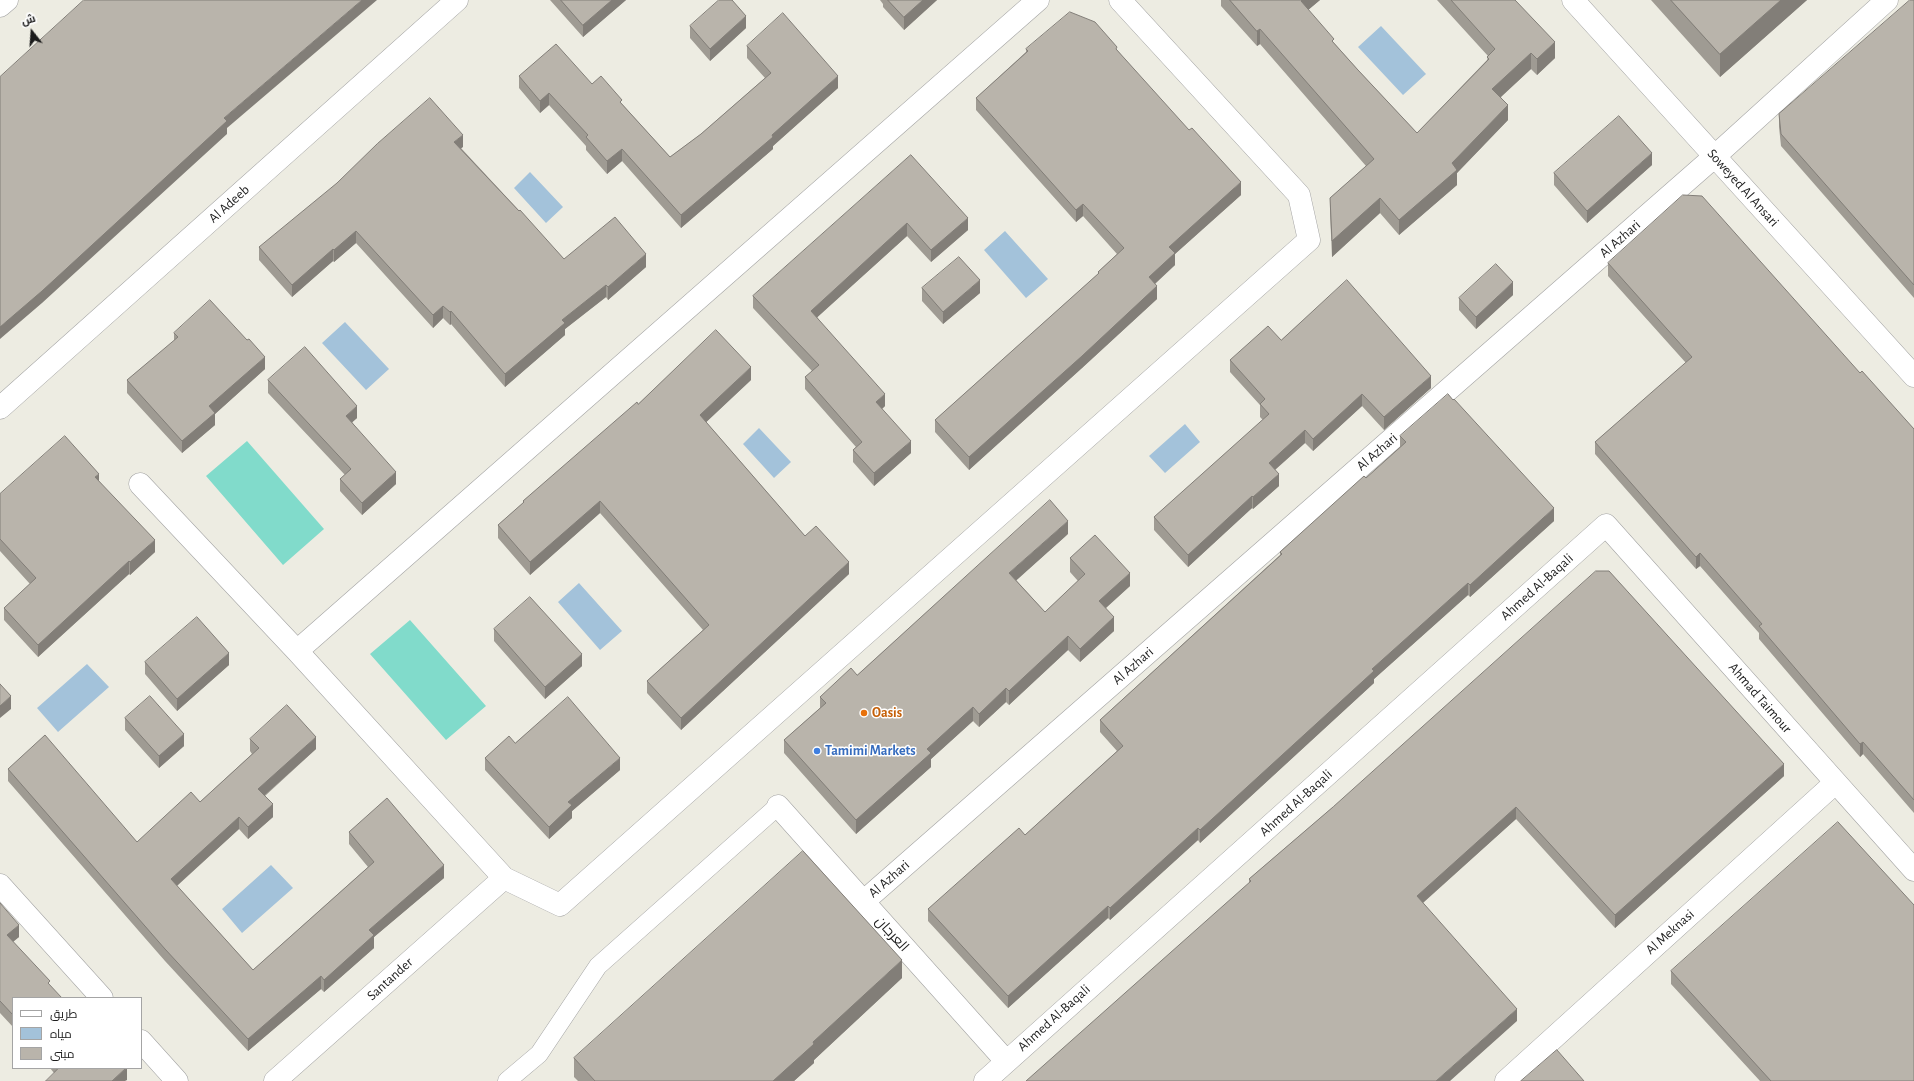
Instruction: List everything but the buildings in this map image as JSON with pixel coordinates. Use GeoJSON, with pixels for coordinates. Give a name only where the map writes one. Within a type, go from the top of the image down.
{"type":"FeatureCollection","features":[{"type":"Feature","properties":{"kind":"street"},"geometry":{"type":"LineString","coordinates":[[0,6],[7,0]]}},
{"type":"Feature","properties":{"kind":"street","name":"Al Adeeb"},"geometry":{"type":"LineString","coordinates":[[0,408],[457,0]]}},
{"type":"Feature","properties":{"kind":"street"},"geometry":{"type":"LineString","coordinates":[[297,651],[1038,0]]}},
{"type":"Feature","properties":{"kind":"street"},"geometry":{"type":"LineString","coordinates":[[140,484],[297,651],[504,878],[560,905],[1309,240],[1299,195],[1120,0]]}},
{"type":"Feature","properties":{"kind":"street","name":"Soweyed Al Ansari"},"geometry":{"type":"LineString","coordinates":[[1572,0],[1914,376]]}},
{"type":"Feature","properties":{"kind":"street","name":"Al Azhari"},"geometry":{"type":"LineString","coordinates":[[864,902],[1714,157],[1887,0]]}},
{"type":"Feature","properties":{"kind":"street","name":"Ahmad Taimour"},"geometry":{"type":"LineString","coordinates":[[1606,525],[1914,870]]}},
{"type":"Feature","properties":{"kind":"street","name":"Ahmed Al-Baqali"},"geometry":{"type":"LineString","coordinates":[[985,1081],[1606,525]]}},
{"type":"Feature","properties":{"kind":"street","name":"Al Meknasi"},"geometry":{"type":"LineString","coordinates":[[1506,1081],[1835,783]]}},
{"type":"Feature","properties":{"kind":"street","name":"العرجان"},"geometry":{"type":"LineString","coordinates":[[778,806],[1006,1061]]}},
{"type":"Feature","properties":{"kind":"street","name":"Santander"},"geometry":{"type":"LineString","coordinates":[[276,1081],[504,878]]}},
{"type":"Feature","properties":{"kind":"street"},"geometry":{"type":"LineString","coordinates":[[0,885],[101,997]]}},
{"type":"Feature","properties":{"kind":"street"},"geometry":{"type":"LineString","coordinates":[[142,1042],[177,1081]]}},
{"type":"Feature","properties":{"kind":"lane"},"geometry":{"type":"LineString","coordinates":[[507,1081],[539,1054],[598,966],[778,806]]}},
{"type":"Feature","properties":{"kind":"shaded area"},"geometry":{"type":"Polygon","coordinates":[[[247,441],[324,529],[283,565],[206,476],[247,441]]]}},
{"type":"Feature","properties":{"kind":"shaded area"},"geometry":{"type":"Polygon","coordinates":[[[410,620],[486,706],[446,740],[370,654],[410,620]]]}},
{"type":"Feature","properties":{"kind":"water"},"geometry":{"type":"Polygon","coordinates":[[[1381,26],[1426,74],[1403,95],[1358,47],[1381,26]]]}},
{"type":"Feature","properties":{"kind":"water"},"geometry":{"type":"Polygon","coordinates":[[[530,172],[563,207],[546,223],[514,188],[530,172]]]}},
{"type":"Feature","properties":{"kind":"water"},"geometry":{"type":"Polygon","coordinates":[[[1005,231],[1048,279],[1026,298],[984,250],[1005,231]]]}},
{"type":"Feature","properties":{"kind":"water"},"geometry":{"type":"Polygon","coordinates":[[[345,322],[389,369],[366,390],[322,343],[345,322]]]}},
{"type":"Feature","properties":{"kind":"water"},"geometry":{"type":"Polygon","coordinates":[[[1185,424],[1200,442],[1165,473],[1149,456],[1185,424]]]}},
{"type":"Feature","properties":{"kind":"water"},"geometry":{"type":"Polygon","coordinates":[[[759,428],[791,462],[774,478],[743,444],[759,428]]]}},
{"type":"Feature","properties":{"kind":"water"},"geometry":{"type":"Polygon","coordinates":[[[579,583],[622,631],[600,650],[558,602],[579,583]]]}},
{"type":"Feature","properties":{"kind":"water"},"geometry":{"type":"Polygon","coordinates":[[[87,664],[109,687],[58,732],[37,708],[87,664]]]}},
{"type":"Feature","properties":{"kind":"water"},"geometry":{"type":"Polygon","coordinates":[[[271,865],[293,888],[242,933],[222,909],[271,865]]]}},
{"type":"Feature","properties":{"kind":"place","name":"Oasis"},"geometry":{"type":"Point","coordinates":[864,713]}},
{"type":"Feature","properties":{"kind":"place","name":"Tamimi Markets"},"geometry":{"type":"Point","coordinates":[817,751]}}]}
